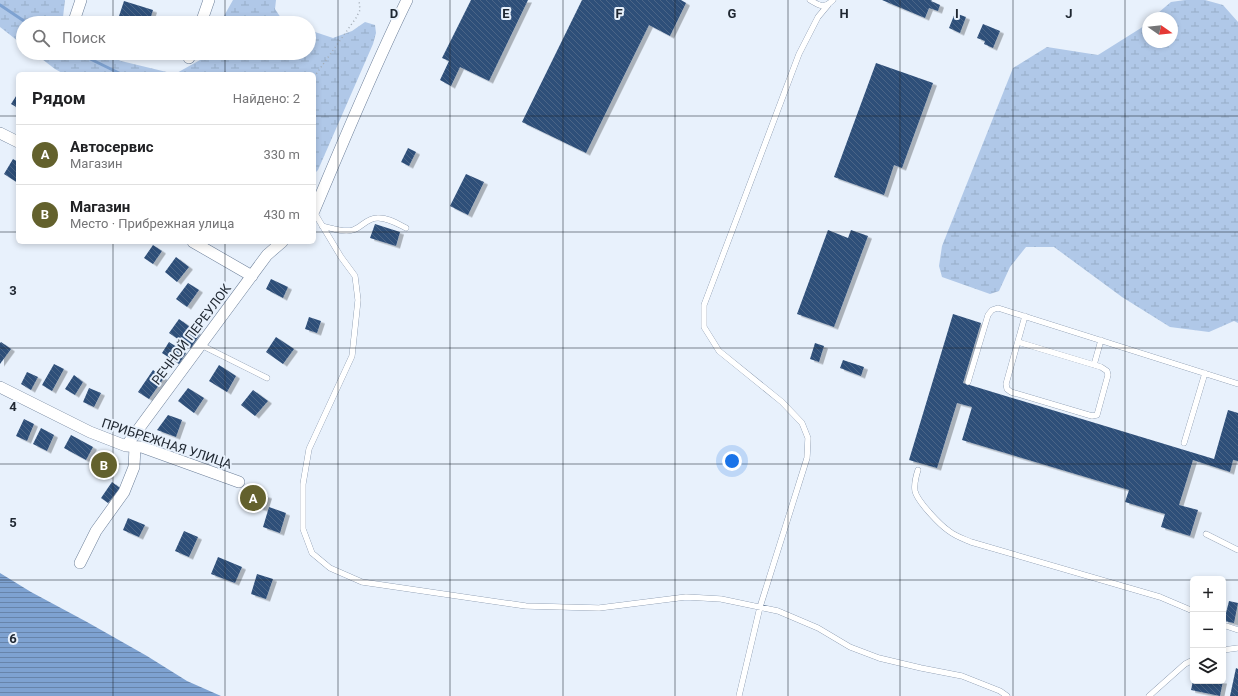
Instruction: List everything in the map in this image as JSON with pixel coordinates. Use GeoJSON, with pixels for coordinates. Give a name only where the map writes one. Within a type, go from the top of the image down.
{"type":"FeatureCollection","features":[{"type":"Feature","properties":{"kind":"street"},"geometry":{"type":"LineString","coordinates":[[76,16],[81,0]]}},
{"type":"Feature","properties":{"kind":"street"},"geometry":{"type":"LineString","coordinates":[[203,16],[209,0]]}},
{"type":"Feature","properties":{"kind":"street"},"geometry":{"type":"LineString","coordinates":[[316,206],[356,112],[394,27],[408,0]]}},
{"type":"Feature","properties":{"kind":"street"},"geometry":{"type":"LineString","coordinates":[[0,133],[16,141]]}},
{"type":"Feature","properties":{"kind":"street"},"geometry":{"type":"LineString","coordinates":[[196,244],[252,276]]}},
{"type":"Feature","properties":{"kind":"street","name":"РЕЧНОЙ ПЕРЕУЛОК"},"geometry":{"type":"LineString","coordinates":[[130,446],[267,255],[280,244]]}},
{"type":"Feature","properties":{"kind":"street","name":"ПРИБРЕЖНАЯ УЛИЦА"},"geometry":{"type":"LineString","coordinates":[[0,387],[90,432],[130,446],[142,447],[239,482]]}},
{"type":"Feature","properties":{"kind":"street"},"geometry":{"type":"LineString","coordinates":[[80,564],[96,531],[124,492],[134,467],[130,446]]}},
{"type":"Feature","properties":{"kind":"lane"},"geometry":{"type":"LineString","coordinates":[[810,0],[820,6],[828,5]]}},
{"type":"Feature","properties":{"kind":"lane"},"geometry":{"type":"LineString","coordinates":[[739,696],[760,607],[807,458],[808,438],[802,423],[782,402],[719,351],[704,327],[704,305],[799,54],[818,17],[833,0]]}},
{"type":"Feature","properties":{"kind":"lane"},"geometry":{"type":"LineString","coordinates":[[316,215],[341,257],[355,276],[358,300],[352,356],[309,449],[303,484],[303,529],[312,553],[330,568],[362,582],[526,606],[599,608],[686,597],[721,599],[778,611],[818,628],[850,647],[879,658],[962,676],[1000,691],[1007,696]]}},
{"type":"Feature","properties":{"kind":"lane"},"geometry":{"type":"LineString","coordinates":[[322,226],[340,230],[352,230],[367,220],[382,218],[406,228]]}},
{"type":"Feature","properties":{"kind":"lane"},"geometry":{"type":"LineString","coordinates":[[968,382],[988,315],[992,310],[998,308],[1238,384]]}},
{"type":"Feature","properties":{"kind":"lane"},"geometry":{"type":"LineString","coordinates":[[1018,342],[1094,365],[1107,371],[1108,375],[1097,415],[1092,416],[1011,392],[1007,389],[1006,384],[1025,316]]}},
{"type":"Feature","properties":{"kind":"lane"},"geometry":{"type":"LineString","coordinates":[[1094,365],[1101,340]]}},
{"type":"Feature","properties":{"kind":"lane"},"geometry":{"type":"LineString","coordinates":[[201,345],[267,378]]}},
{"type":"Feature","properties":{"kind":"lane"},"geometry":{"type":"LineString","coordinates":[[1184,443],[1205,373]]}},
{"type":"Feature","properties":{"kind":"lane"},"geometry":{"type":"LineString","coordinates":[[918,470],[915,480],[915,491],[919,499],[949,532],[971,542],[1160,597],[1190,610]]}},
{"type":"Feature","properties":{"kind":"lane"},"geometry":{"type":"LineString","coordinates":[[1206,534],[1238,550]]}},
{"type":"Feature","properties":{"kind":"lane"},"geometry":{"type":"LineString","coordinates":[[1226,626],[1238,630]]}},
{"type":"Feature","properties":{"kind":"lane"},"geometry":{"type":"LineString","coordinates":[[1226,650],[1238,648]]}},
{"type":"Feature","properties":{"kind":"lane"},"geometry":{"type":"LineString","coordinates":[[1149,696],[1185,664],[1190,662]]}},
{"type":"Feature","properties":{"kind":"path"},"geometry":{"type":"LineString","coordinates":[[316,74],[356,18],[360,10],[359,0]]}},
{"type":"Feature","properties":{"kind":"green space"},"geometry":{"type":"Polygon","coordinates":[[[0,0],[65,0],[63,16],[16,16],[16,40],[0,27],[0,0]]]}},
{"type":"Feature","properties":{"kind":"green space"},"geometry":{"type":"Polygon","coordinates":[[[233,0],[276,0],[275,9],[280,16],[224,16],[233,0]]]}},
{"type":"Feature","properties":{"kind":"green space"},"geometry":{"type":"Polygon","coordinates":[[[1205,0],[1223,5],[1238,22],[1238,323],[1234,321],[1209,332],[1170,327],[1122,297],[1054,247],[1026,247],[1010,267],[999,291],[990,294],[942,277],[939,266],[942,246],[1013,68],[1047,47],[1098,55],[1142,27],[1142,48],[1178,48],[1178,12],[1159,12],[1171,2],[1205,0]]]}},
{"type":"Feature","properties":{"kind":"green space"},"geometry":{"type":"Polygon","coordinates":[[[365,22],[375,25],[376,33],[373,44],[316,172],[316,72],[179,72],[200,60],[316,60],[316,32],[333,38],[352,31],[365,22]]]}},
{"type":"Feature","properties":{"kind":"green space"},"geometry":{"type":"Polygon","coordinates":[[[43,60],[119,60],[167,72],[60,72],[43,60]]]}},
{"type":"Feature","properties":{"kind":"shaded area"},"geometry":{"type":"Polygon","coordinates":[[[0,573],[31,592],[147,656],[187,681],[221,696],[0,696],[0,573]]]}},
{"type":"Feature","properties":{"kind":"building"},"geometry":{"type":"Polygon","coordinates":[[[471,0],[528,0],[489,81],[460,67],[451,86],[440,80],[449,61],[442,58],[471,0]]]}},
{"type":"Feature","properties":{"kind":"building"},"geometry":{"type":"Polygon","coordinates":[[[582,0],[681,0],[686,3],[670,36],[649,25],[586,153],[522,122],[582,0]]]}},
{"type":"Feature","properties":{"kind":"building"},"geometry":{"type":"Polygon","coordinates":[[[882,0],[932,0],[931,1],[940,5],[938,11],[929,8],[925,18],[882,0]]]}},
{"type":"Feature","properties":{"kind":"building"},"geometry":{"type":"Polygon","coordinates":[[[124,1],[153,10],[151,16],[119,16],[124,1]]]}},
{"type":"Feature","properties":{"kind":"building"},"geometry":{"type":"Polygon","coordinates":[[[955,13],[966,17],[960,33],[949,28],[955,13]]]}},
{"type":"Feature","properties":{"kind":"building"},"geometry":{"type":"Polygon","coordinates":[[[983,24],[1000,31],[993,48],[984,44],[985,41],[977,38],[983,24]]]}},
{"type":"Feature","properties":{"kind":"building"},"geometry":{"type":"Polygon","coordinates":[[[876,63],[933,83],[902,168],[894,165],[884,195],[834,177],[876,63]]]}},
{"type":"Feature","properties":{"kind":"building"},"geometry":{"type":"Polygon","coordinates":[[[16,96],[16,107],[11,104],[16,96]]]}},
{"type":"Feature","properties":{"kind":"building"},"geometry":{"type":"Polygon","coordinates":[[[408,148],[416,152],[409,166],[401,162],[408,148]]]}},
{"type":"Feature","properties":{"kind":"building"},"geometry":{"type":"Polygon","coordinates":[[[13,159],[16,161],[16,182],[4,174],[13,159]]]}},
{"type":"Feature","properties":{"kind":"building"},"geometry":{"type":"Polygon","coordinates":[[[466,174],[484,182],[468,215],[450,206],[466,174]]]}},
{"type":"Feature","properties":{"kind":"building"},"geometry":{"type":"Polygon","coordinates":[[[375,224],[400,232],[396,246],[370,238],[375,224]]]}},
{"type":"Feature","properties":{"kind":"building"},"geometry":{"type":"Polygon","coordinates":[[[828,230],[848,238],[851,230],[868,236],[834,327],[797,314],[828,230]]]}},
{"type":"Feature","properties":{"kind":"building"},"geometry":{"type":"Polygon","coordinates":[[[153,245],[162,251],[153,264],[144,258],[153,245]]]}},
{"type":"Feature","properties":{"kind":"building"},"geometry":{"type":"Polygon","coordinates":[[[176,257],[189,267],[177,282],[165,272],[176,257]]]}},
{"type":"Feature","properties":{"kind":"building"},"geometry":{"type":"Polygon","coordinates":[[[271,279],[288,287],[283,298],[266,289],[271,279]]]}},
{"type":"Feature","properties":{"kind":"building"},"geometry":{"type":"Polygon","coordinates":[[[188,283],[199,290],[187,307],[176,299],[188,283]]]}},
{"type":"Feature","properties":{"kind":"building"},"geometry":{"type":"Polygon","coordinates":[[[953,314],[981,323],[963,383],[1214,459],[1228,410],[1238,413],[1238,461],[1233,460],[1230,472],[1193,460],[1179,505],[1198,510],[1190,536],[1161,527],[1165,514],[1125,502],[1129,490],[962,440],[972,407],[957,403],[937,468],[909,460],[953,314]]]}},
{"type":"Feature","properties":{"kind":"building"},"geometry":{"type":"Polygon","coordinates":[[[309,317],[321,321],[317,333],[305,329],[309,317]]]}},
{"type":"Feature","properties":{"kind":"building"},"geometry":{"type":"Polygon","coordinates":[[[179,319],[200,334],[191,348],[169,333],[179,319]]]}},
{"type":"Feature","properties":{"kind":"building"},"geometry":{"type":"Polygon","coordinates":[[[276,337],[294,349],[283,364],[266,352],[276,337]]]}},
{"type":"Feature","properties":{"kind":"building"},"geometry":{"type":"Polygon","coordinates":[[[1,342],[11,349],[0,364],[0,343],[1,342]]]}},
{"type":"Feature","properties":{"kind":"building"},"geometry":{"type":"Polygon","coordinates":[[[169,342],[186,353],[179,364],[162,353],[169,342]]]}},
{"type":"Feature","properties":{"kind":"building"},"geometry":{"type":"Polygon","coordinates":[[[815,343],[824,346],[819,362],[810,359],[815,343]]]}},
{"type":"Feature","properties":{"kind":"building"},"geometry":{"type":"Polygon","coordinates":[[[843,360],[864,367],[861,376],[840,368],[843,360]]]}},
{"type":"Feature","properties":{"kind":"building"},"geometry":{"type":"Polygon","coordinates":[[[54,364],[64,369],[52,391],[42,385],[54,364]]]}},
{"type":"Feature","properties":{"kind":"building"},"geometry":{"type":"Polygon","coordinates":[[[219,365],[236,376],[227,392],[209,381],[219,365]]]}},
{"type":"Feature","properties":{"kind":"building"},"geometry":{"type":"Polygon","coordinates":[[[153,370],[164,378],[149,399],[138,392],[153,370]]]}},
{"type":"Feature","properties":{"kind":"building"},"geometry":{"type":"Polygon","coordinates":[[[27,372],[38,377],[31,390],[21,384],[27,372]]]}},
{"type":"Feature","properties":{"kind":"building"},"geometry":{"type":"Polygon","coordinates":[[[74,375],[83,382],[75,395],[65,389],[74,375]]]}},
{"type":"Feature","properties":{"kind":"building"},"geometry":{"type":"Polygon","coordinates":[[[89,388],[101,393],[94,407],[83,402],[89,388]]]}},
{"type":"Feature","properties":{"kind":"building"},"geometry":{"type":"Polygon","coordinates":[[[188,388],[204,398],[194,413],[178,401],[188,388]]]}},
{"type":"Feature","properties":{"kind":"building"},"geometry":{"type":"Polygon","coordinates":[[[253,390],[268,401],[255,416],[241,405],[253,390]]]}},
{"type":"Feature","properties":{"kind":"building"},"geometry":{"type":"Polygon","coordinates":[[[168,415],[182,420],[176,437],[157,430],[168,415]]]}},
{"type":"Feature","properties":{"kind":"building"},"geometry":{"type":"Polygon","coordinates":[[[24,419],[34,424],[27,441],[16,436],[24,419]]]}},
{"type":"Feature","properties":{"kind":"building"},"geometry":{"type":"Polygon","coordinates":[[[41,428],[54,435],[47,451],[33,444],[41,428]]]}},
{"type":"Feature","properties":{"kind":"building"},"geometry":{"type":"Polygon","coordinates":[[[71,435],[93,447],[86,460],[64,448],[71,435]]]}},
{"type":"Feature","properties":{"kind":"building"},"geometry":{"type":"Polygon","coordinates":[[[101,454],[115,461],[108,476],[93,468],[101,454]]]}},
{"type":"Feature","properties":{"kind":"building"},"geometry":{"type":"Polygon","coordinates":[[[112,482],[120,488],[108,503],[101,498],[112,482]]]}},
{"type":"Feature","properties":{"kind":"building"},"geometry":{"type":"Polygon","coordinates":[[[243,488],[268,496],[264,509],[239,501],[243,488]]]}},
{"type":"Feature","properties":{"kind":"building"},"geometry":{"type":"Polygon","coordinates":[[[269,507],[286,513],[280,533],[263,527],[269,507]]]}},
{"type":"Feature","properties":{"kind":"building"},"geometry":{"type":"Polygon","coordinates":[[[128,518],[145,525],[139,537],[123,530],[128,518]]]}},
{"type":"Feature","properties":{"kind":"building"},"geometry":{"type":"Polygon","coordinates":[[[184,531],[198,537],[189,557],[175,551],[184,531]]]}},
{"type":"Feature","properties":{"kind":"building"},"geometry":{"type":"Polygon","coordinates":[[[218,557],[242,567],[235,583],[211,574],[218,557]]]}},
{"type":"Feature","properties":{"kind":"building"},"geometry":{"type":"Polygon","coordinates":[[[257,574],[273,579],[266,599],[251,594],[257,574]]]}},
{"type":"Feature","properties":{"kind":"building"},"geometry":{"type":"Polygon","coordinates":[[[1229,601],[1238,603],[1234,623],[1226,621],[1226,613],[1229,601]]]}},
{"type":"Feature","properties":{"kind":"building"},"geometry":{"type":"Polygon","coordinates":[[[1236,668],[1238,669],[1238,696],[1230,696],[1236,668]]]}},
{"type":"Feature","properties":{"kind":"building"},"geometry":{"type":"Polygon","coordinates":[[[1192,684],[1222,684],[1220,696],[1191,690],[1192,684]]]}},
{"type":"Feature","properties":{"kind":"waterway"},"geometry":{"type":"LineString","coordinates":[[0,5],[16,16]]}},
{"type":"Feature","properties":{"kind":"waterway"},"geometry":{"type":"LineString","coordinates":[[92,60],[117,72]]}},
{"type":"Feature","properties":{"kind":"place","name":"Магазин"},"geometry":{"type":"Point","coordinates":[104,465]}},
{"type":"Feature","properties":{"kind":"place","name":"Автосервис"},"geometry":{"type":"Point","coordinates":[253,498]}}]}
